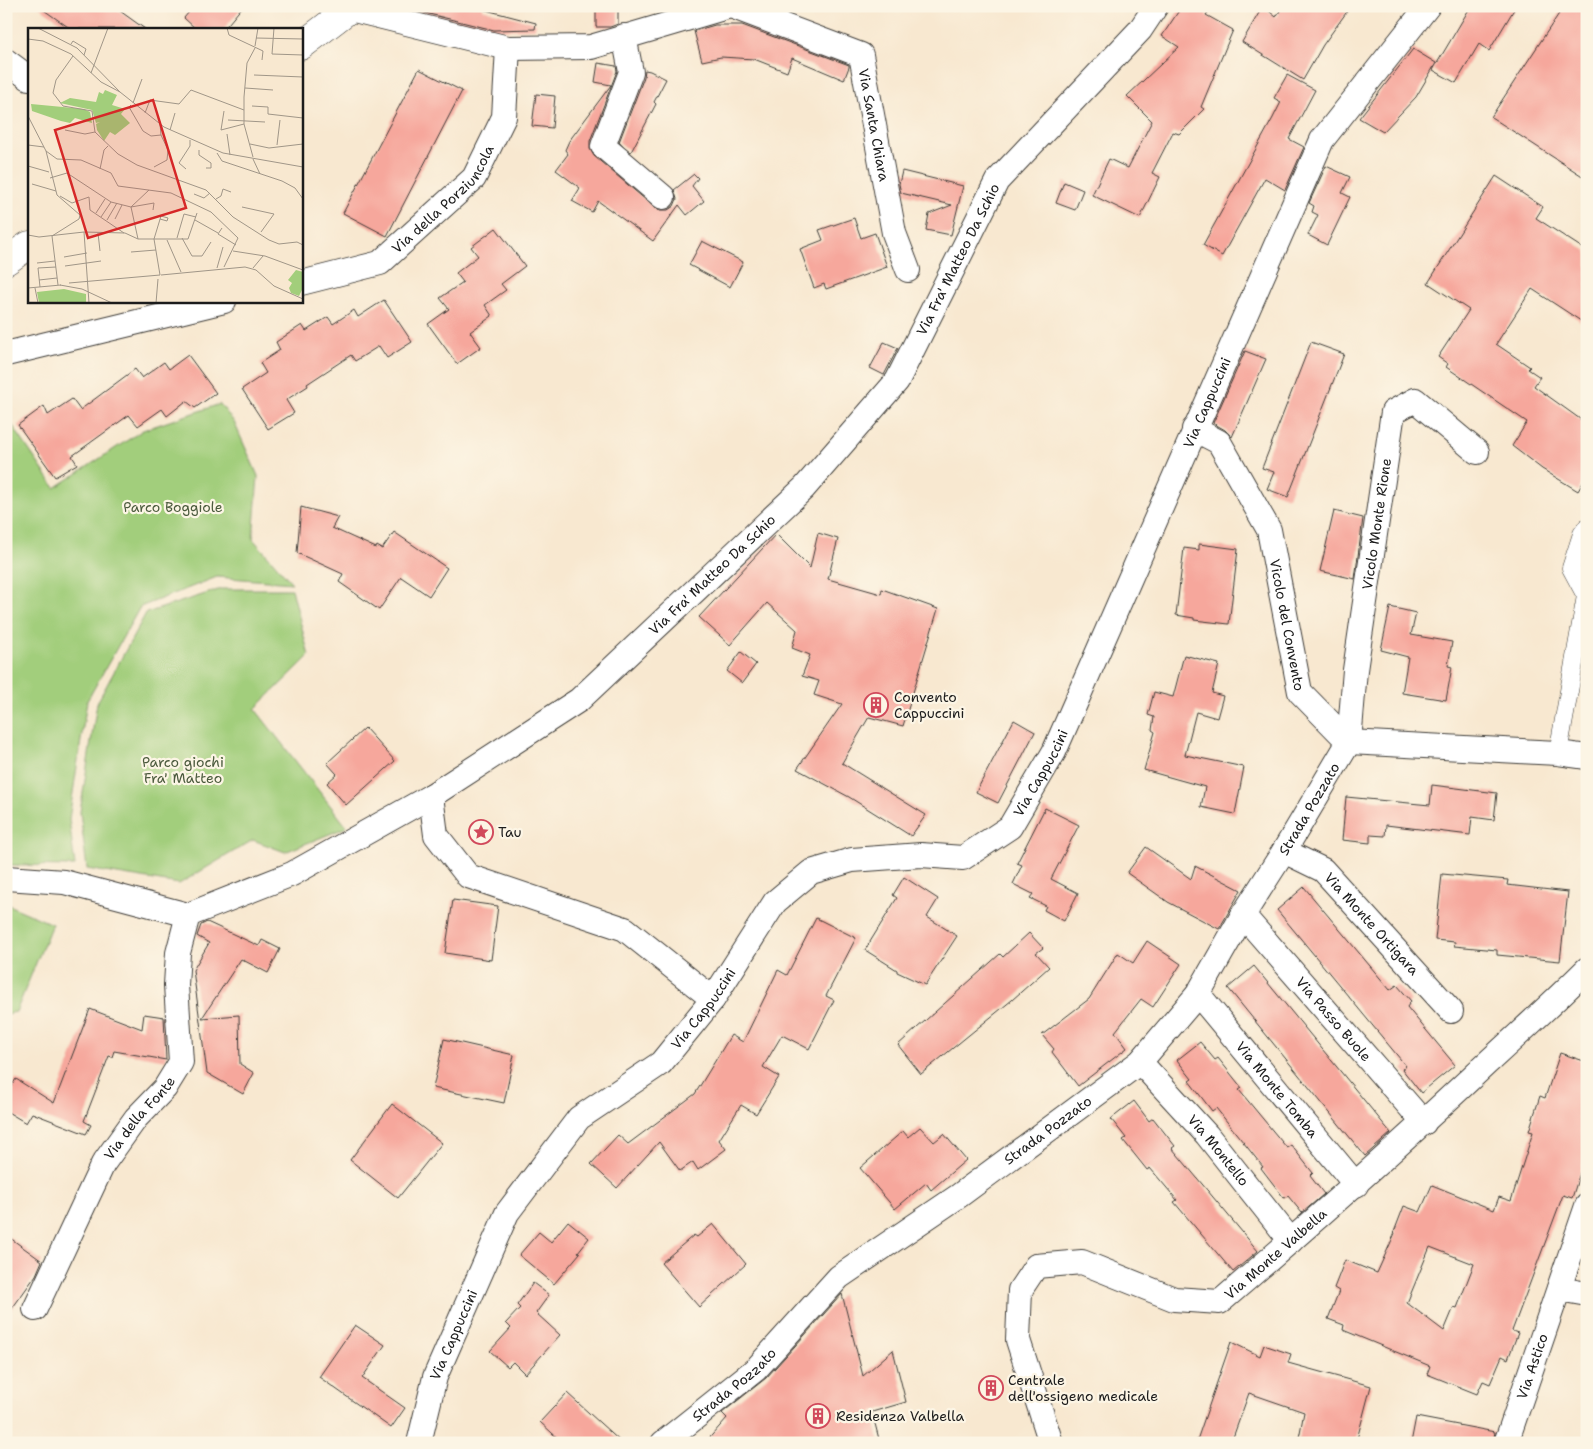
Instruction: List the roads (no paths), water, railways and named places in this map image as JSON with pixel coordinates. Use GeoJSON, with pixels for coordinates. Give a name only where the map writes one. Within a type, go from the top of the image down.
{"type":"FeatureCollection","features":[{"type":"Feature","properties":{"kind":"street","name":"Via Santa Chiara"},"geometry":{"type":"LineString","coordinates":[[352,8],[508,48],[591,47],[731,6],[860,55],[894,233],[908,270]]}},
{"type":"Feature","properties":{"kind":"street","name":"Via Fra' Matteo Da Schio"},"geometry":{"type":"LineString","coordinates":[[431,796],[580,700],[804,488],[897,381],[997,181],[1140,30],[1156,6]]}},
{"type":"Feature","properties":{"kind":"street","name":"Via Cappuccini"},"geometry":{"type":"LineString","coordinates":[[420,1443],[435,1377],[507,1213],[579,1118],[661,1063],[713,999],[775,902],[811,872],[852,860],[921,855],[963,858],[1010,827],[1054,752],[1322,140],[1428,6]]}},
{"type":"Feature","properties":{"kind":"street"},"geometry":{"type":"LineString","coordinates":[[302,45],[352,8]]}},
{"type":"Feature","properties":{"kind":"street"},"geometry":{"type":"LineString","coordinates":[[624,36],[631,72],[603,146],[663,197]]}},
{"type":"Feature","properties":{"kind":"street","name":"Via della Porziuncola"},"geometry":{"type":"LineString","coordinates":[[302,282],[380,264],[474,178],[504,117],[508,48]]}},
{"type":"Feature","properties":{"kind":"street"},"geometry":{"type":"LineString","coordinates":[[6,61],[28,77]]}},
{"type":"Feature","properties":{"kind":"street"},"geometry":{"type":"LineString","coordinates":[[6,261],[28,247]]}},
{"type":"Feature","properties":{"kind":"street"},"geometry":{"type":"LineString","coordinates":[[6,354],[220,302]]}},
{"type":"Feature","properties":{"kind":"street","name":"Vicolo Monte Rione"},"geometry":{"type":"LineString","coordinates":[[1349,742],[1354,670],[1393,412],[1415,400],[1477,452]]}},
{"type":"Feature","properties":{"kind":"street","name":"Vicolo del Convento"},"geometry":{"type":"LineString","coordinates":[[1194,429],[1220,442],[1269,530],[1300,692],[1349,742]]}},
{"type":"Feature","properties":{"kind":"street"},"geometry":{"type":"LineString","coordinates":[[1558,753],[1586,596],[1571,568],[1582,534],[1587,527]]}},
{"type":"Feature","properties":{"kind":"street"},"geometry":{"type":"LineString","coordinates":[[1349,742],[1558,753],[1587,757]]}},
{"type":"Feature","properties":{"kind":"street","name":"Strada Pozzato"},"geometry":{"type":"LineString","coordinates":[[663,1443],[756,1368],[839,1277],[960,1195],[1140,1062],[1198,994],[1243,915],[1284,851],[1349,742]]}},
{"type":"Feature","properties":{"kind":"street"},"geometry":{"type":"LineString","coordinates":[[6,878],[64,882],[188,915],[292,874],[431,796],[436,835],[468,876],[625,929],[713,999]]}},
{"type":"Feature","properties":{"kind":"street","name":"Via Monte Ortigara"},"geometry":{"type":"LineString","coordinates":[[1284,851],[1323,870],[1451,1011]]}},
{"type":"Feature","properties":{"kind":"street","name":"Via della Fonte"},"geometry":{"type":"LineString","coordinates":[[35,1309],[103,1164],[136,1118],[165,1088],[181,1062],[176,985],[178,953],[188,915]]}},
{"type":"Feature","properties":{"kind":"street","name":"Via Passo Buole"},"geometry":{"type":"LineString","coordinates":[[1243,915],[1424,1124]]}},
{"type":"Feature","properties":{"kind":"street","name":"Via Monte Valbella"},"geometry":{"type":"LineString","coordinates":[[1051,1443],[1018,1340],[1020,1290],[1036,1266],[1082,1262],[1174,1299],[1220,1302],[1424,1124],[1587,969]]}},
{"type":"Feature","properties":{"kind":"street","name":"Via Monte Tomba"},"geometry":{"type":"LineString","coordinates":[[1198,994],[1356,1185]]}},
{"type":"Feature","properties":{"kind":"street","name":"Via Montello"},"geometry":{"type":"LineString","coordinates":[[1140,1062],[1206,1135],[1291,1241]]}},
{"type":"Feature","properties":{"kind":"street","name":"Via Astico"},"geometry":{"type":"LineString","coordinates":[[1506,1443],[1587,1206]]}},
{"type":"Feature","properties":{"kind":"street"},"geometry":{"type":"LineString","coordinates":[[1559,1289],[1587,1294]]}},
{"type":"Feature","properties":{"kind":"place","name":"Convento Cappuccini"},"geometry":{"type":"Point","coordinates":[876,705]}},
{"type":"Feature","properties":{"kind":"place","name":"Tau"},"geometry":{"type":"Point","coordinates":[481,832]}},
{"type":"Feature","properties":{"kind":"place","name":"Centrale dell'ossigeno medicale"},"geometry":{"type":"Point","coordinates":[991,1388]}},
{"type":"Feature","properties":{"kind":"place","name":"Residenza Valbella"},"geometry":{"type":"Point","coordinates":[818,1416]}},
{"type":"Feature","properties":{"kind":"park label","name":"Parco Boggiole"},"geometry":{"type":"Point","coordinates":[173,507]}},
{"type":"Feature","properties":{"kind":"park label","name":"Parco giochi Fra' Matteo"},"geometry":{"type":"Point","coordinates":[183,770]}}]}
